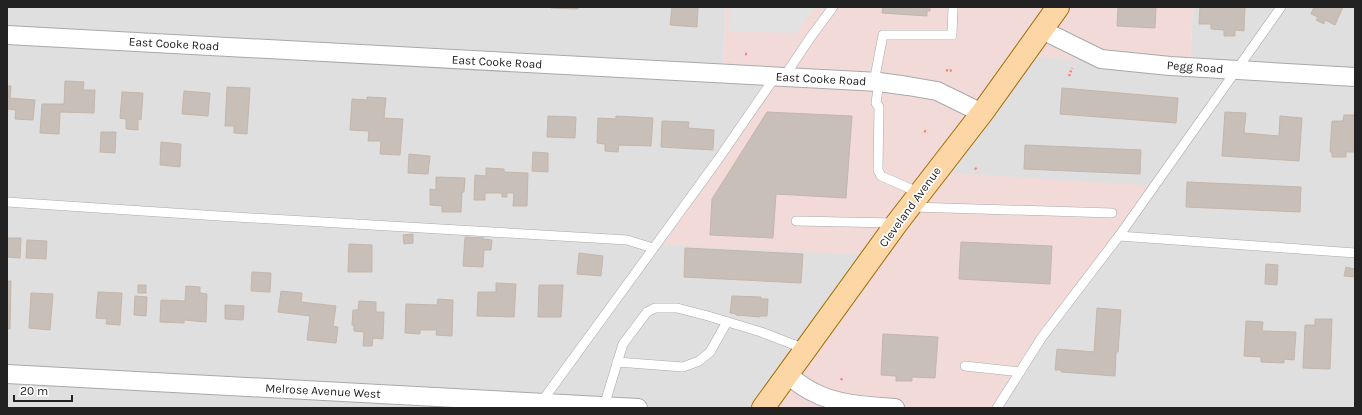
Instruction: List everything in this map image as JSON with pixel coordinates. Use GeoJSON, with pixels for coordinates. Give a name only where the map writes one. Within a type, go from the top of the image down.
{"type":"FeatureCollection","features":[{"type":"Feature","properties":{"kind":"main road","name":"Cleveland Avenue"},"geometry":{"type":"LineString","coordinates":[[763,408],[909,208],[982,113],[1058,7]]}},
{"type":"Feature","properties":{"kind":"street","name":"Pegg Road"},"geometry":{"type":"LineString","coordinates":[[1042,30],[1101,59],[1170,66],[1355,77]]}},
{"type":"Feature","properties":{"kind":"street","name":"East Cooke Road"},"geometry":{"type":"LineString","coordinates":[[7,35],[877,82],[937,92],[982,113]]}},
{"type":"Feature","properties":{"kind":"street","name":"Melrose Avenue West"},"geometry":{"type":"LineString","coordinates":[[7,374],[539,406],[604,406],[638,408]]}},
{"type":"Feature","properties":{"kind":"street"},"geometry":{"type":"LineString","coordinates":[[787,375],[814,393],[832,400],[860,405],[895,408]]}},
{"type":"Feature","properties":{"kind":"lane"},"geometry":{"type":"LineString","coordinates":[[539,406],[717,161],[833,7]]}},
{"type":"Feature","properties":{"kind":"lane"},"geometry":{"type":"LineString","coordinates":[[909,208],[881,176],[878,170],[879,107],[876,103],[883,35],[952,35],[953,7]]}},
{"type":"Feature","properties":{"kind":"lane"},"geometry":{"type":"LineString","coordinates":[[997,408],[1042,337],[1119,236],[1281,7]]}},
{"type":"Feature","properties":{"kind":"lane"},"geometry":{"type":"LineString","coordinates":[[7,202],[627,240],[654,248]]}},
{"type":"Feature","properties":{"kind":"lane"},"geometry":{"type":"LineString","coordinates":[[796,221],[909,208],[1112,213]]}},
{"type":"Feature","properties":{"kind":"lane"},"geometry":{"type":"LineString","coordinates":[[1119,236],[1355,253]]}},
{"type":"Feature","properties":{"kind":"lane"},"geometry":{"type":"LineString","coordinates":[[604,406],[623,344],[647,312],[655,308],[677,308],[761,332],[806,350]]}},
{"type":"Feature","properties":{"kind":"lane"},"geometry":{"type":"LineString","coordinates":[[617,362],[683,367],[699,361],[710,352],[727,322]]}},
{"type":"Feature","properties":{"kind":"lane"},"geometry":{"type":"LineString","coordinates":[[965,366],[1020,372]]}},
{"type":"Feature","properties":{"kind":"path"},"geometry":{"type":"LineString","coordinates":[[1069,76],[1072,68]]}},
{"type":"Feature","properties":{"kind":"shaded area"},"geometry":{"type":"Polygon","coordinates":[[[7,7],[726,7],[722,74],[774,77],[872,255],[761,408],[7,408],[7,7]]]}},
{"type":"Feature","properties":{"kind":"shaded area"},"geometry":{"type":"Polygon","coordinates":[[[726,7],[1193,7],[1190,67],[1024,56],[941,172],[1156,186],[995,408],[761,408],[872,255],[663,245],[774,77],[722,74],[726,7]]]}},
{"type":"Feature","properties":{"kind":"shaded area"},"geometry":{"type":"Polygon","coordinates":[[[730,7],[816,7],[796,33],[729,31],[730,7]]]}},
{"type":"Feature","properties":{"kind":"shaded area"},"geometry":{"type":"Polygon","coordinates":[[[1193,7],[1355,7],[1355,408],[995,408],[941,172],[1024,56],[1190,66],[1193,7]]]}},
{"type":"Feature","properties":{"kind":"building"},"geometry":{"type":"Polygon","coordinates":[[[578,7],[578,9],[551,8],[578,7]]]}},
{"type":"Feature","properties":{"kind":"building"},"geometry":{"type":"Polygon","coordinates":[[[672,7],[698,7],[697,27],[670,25],[672,7]]]}},
{"type":"Feature","properties":{"kind":"building"},"geometry":{"type":"Polygon","coordinates":[[[883,7],[930,7],[930,11],[927,11],[927,16],[882,13],[883,7]]]}},
{"type":"Feature","properties":{"kind":"building"},"geometry":{"type":"Polygon","coordinates":[[[1118,7],[1156,7],[1155,28],[1117,26],[1118,7]]]}},
{"type":"Feature","properties":{"kind":"building"},"geometry":{"type":"Polygon","coordinates":[[[1200,7],[1245,7],[1244,31],[1235,30],[1235,36],[1224,36],[1224,30],[1211,29],[1211,24],[1199,24],[1200,7]]]}},
{"type":"Feature","properties":{"kind":"building"},"geometry":{"type":"Polygon","coordinates":[[[1314,7],[1343,7],[1335,25],[1325,20],[1324,24],[1316,20],[1318,17],[1311,14],[1314,7]]]}},
{"type":"Feature","properties":{"kind":"building"},"geometry":{"type":"Polygon","coordinates":[[[65,81],[84,82],[83,90],[95,90],[94,113],[60,112],[59,134],[40,133],[42,104],[64,104],[65,81]]]}},
{"type":"Feature","properties":{"kind":"building"},"geometry":{"type":"Polygon","coordinates":[[[7,86],[11,86],[10,98],[35,100],[33,120],[15,119],[16,110],[7,109],[7,86]]]}},
{"type":"Feature","properties":{"kind":"building"},"geometry":{"type":"Polygon","coordinates":[[[227,87],[250,88],[247,134],[234,133],[234,126],[225,126],[227,87]]]}},
{"type":"Feature","properties":{"kind":"building"},"geometry":{"type":"Polygon","coordinates":[[[1062,88],[1178,98],[1176,123],[1060,114],[1062,88]]]}},
{"type":"Feature","properties":{"kind":"building"},"geometry":{"type":"Polygon","coordinates":[[[184,91],[210,93],[208,116],[182,114],[184,91]]]}},
{"type":"Feature","properties":{"kind":"building"},"geometry":{"type":"Polygon","coordinates":[[[122,92],[143,93],[141,120],[138,119],[138,130],[126,129],[126,119],[120,118],[122,92]]]}},
{"type":"Feature","properties":{"kind":"building"},"geometry":{"type":"Polygon","coordinates":[[[367,97],[386,98],[384,118],[403,119],[400,155],[380,154],[381,141],[368,141],[369,131],[350,130],[352,99],[367,100],[367,97]]]}},
{"type":"Feature","properties":{"kind":"building"},"geometry":{"type":"Polygon","coordinates":[[[767,112],[852,116],[846,198],[776,194],[773,238],[710,235],[712,199],[767,112]]]}},
{"type":"Feature","properties":{"kind":"building"},"geometry":{"type":"Polygon","coordinates":[[[1225,112],[1246,113],[1244,133],[1279,136],[1280,116],[1302,118],[1299,161],[1222,156],[1225,112]]]}},
{"type":"Feature","properties":{"kind":"building"},"geometry":{"type":"Polygon","coordinates":[[[1344,115],[1355,115],[1355,152],[1346,152],[1346,157],[1332,157],[1332,152],[1330,152],[1332,121],[1343,121],[1344,115]]]}},
{"type":"Feature","properties":{"kind":"building"},"geometry":{"type":"Polygon","coordinates":[[[548,116],[576,117],[575,138],[547,137],[548,116]]]}},
{"type":"Feature","properties":{"kind":"building"},"geometry":{"type":"Polygon","coordinates":[[[616,116],[653,118],[651,146],[619,145],[618,152],[605,151],[605,144],[597,143],[598,118],[616,119],[616,116]]]}},
{"type":"Feature","properties":{"kind":"building"},"geometry":{"type":"Polygon","coordinates":[[[662,121],[689,122],[688,128],[714,130],[713,150],[661,147],[662,121]]]}},
{"type":"Feature","properties":{"kind":"building"},"geometry":{"type":"Polygon","coordinates":[[[101,132],[116,132],[115,153],[100,152],[101,132]]]}},
{"type":"Feature","properties":{"kind":"building"},"geometry":{"type":"Polygon","coordinates":[[[161,142],[181,144],[180,167],[160,165],[161,142]]]}},
{"type":"Feature","properties":{"kind":"building"},"geometry":{"type":"Polygon","coordinates":[[[1025,145],[1141,150],[1140,174],[1024,169],[1025,145]]]}},
{"type":"Feature","properties":{"kind":"building"},"geometry":{"type":"Polygon","coordinates":[[[533,152],[548,153],[548,172],[532,171],[533,152]]]}},
{"type":"Feature","properties":{"kind":"building"},"geometry":{"type":"Polygon","coordinates":[[[409,154],[430,156],[428,174],[408,173],[409,154]]]}},
{"type":"Feature","properties":{"kind":"building"},"geometry":{"type":"Polygon","coordinates":[[[486,168],[504,169],[504,172],[528,173],[527,206],[513,206],[514,193],[507,193],[507,197],[502,197],[502,193],[485,193],[485,200],[474,200],[475,175],[486,176],[486,168]]]}},
{"type":"Feature","properties":{"kind":"building"},"geometry":{"type":"Polygon","coordinates":[[[436,177],[465,178],[464,192],[462,192],[461,212],[442,212],[442,206],[430,205],[430,189],[436,190],[436,177]]]}},
{"type":"Feature","properties":{"kind":"building"},"geometry":{"type":"Polygon","coordinates":[[[1187,182],[1301,187],[1300,212],[1186,207],[1187,182]]]}},
{"type":"Feature","properties":{"kind":"building"},"geometry":{"type":"Polygon","coordinates":[[[413,234],[413,243],[404,244],[403,235],[413,234]]]}},
{"type":"Feature","properties":{"kind":"building"},"geometry":{"type":"Polygon","coordinates":[[[465,237],[492,240],[491,250],[484,250],[483,267],[463,266],[465,237]]]}},
{"type":"Feature","properties":{"kind":"building"},"geometry":{"type":"Polygon","coordinates":[[[7,238],[21,238],[20,258],[7,257],[7,238]]]}},
{"type":"Feature","properties":{"kind":"building"},"geometry":{"type":"Polygon","coordinates":[[[27,240],[47,241],[46,259],[26,258],[27,240]]]}},
{"type":"Feature","properties":{"kind":"building"},"geometry":{"type":"Polygon","coordinates":[[[961,242],[1052,246],[1050,284],[959,279],[961,242]]]}},
{"type":"Feature","properties":{"kind":"building"},"geometry":{"type":"Polygon","coordinates":[[[349,244],[372,245],[372,272],[348,272],[349,244]]]}},
{"type":"Feature","properties":{"kind":"building"},"geometry":{"type":"Polygon","coordinates":[[[685,248],[803,254],[801,283],[684,277],[685,248]]]}},
{"type":"Feature","properties":{"kind":"building"},"geometry":{"type":"Polygon","coordinates":[[[579,253],[603,256],[601,276],[577,274],[579,253]]]}},
{"type":"Feature","properties":{"kind":"building"},"geometry":{"type":"Polygon","coordinates":[[[1266,264],[1278,265],[1277,285],[1265,284],[1266,264]]]}},
{"type":"Feature","properties":{"kind":"building"},"geometry":{"type":"Polygon","coordinates":[[[1346,267],[1355,269],[1355,277],[1344,276],[1346,267]]]}},
{"type":"Feature","properties":{"kind":"building"},"geometry":{"type":"Polygon","coordinates":[[[252,272],[271,273],[270,292],[251,291],[252,272]]]}},
{"type":"Feature","properties":{"kind":"building"},"geometry":{"type":"Polygon","coordinates":[[[7,281],[11,281],[10,329],[7,329],[7,281]]]}},
{"type":"Feature","properties":{"kind":"building"},"geometry":{"type":"Polygon","coordinates":[[[496,283],[516,284],[514,317],[477,316],[478,292],[496,292],[496,283]]]}},
{"type":"Feature","properties":{"kind":"building"},"geometry":{"type":"Polygon","coordinates":[[[138,285],[146,285],[146,293],[138,293],[138,285]]]}},
{"type":"Feature","properties":{"kind":"building"},"geometry":{"type":"Polygon","coordinates":[[[539,285],[563,285],[561,317],[538,317],[539,285]]]}},
{"type":"Feature","properties":{"kind":"building"},"geometry":{"type":"Polygon","coordinates":[[[186,286],[200,287],[200,293],[207,294],[206,322],[184,320],[184,323],[160,322],[161,300],[185,301],[186,286]]]}},
{"type":"Feature","properties":{"kind":"building"},"geometry":{"type":"Polygon","coordinates":[[[281,291],[302,293],[301,302],[336,306],[333,326],[338,327],[336,343],[307,340],[310,316],[278,312],[281,291]]]}},
{"type":"Feature","properties":{"kind":"building"},"geometry":{"type":"Polygon","coordinates":[[[98,292],[122,293],[120,325],[106,324],[107,319],[96,318],[98,292]]]}},
{"type":"Feature","properties":{"kind":"building"},"geometry":{"type":"Polygon","coordinates":[[[31,293],[53,294],[50,330],[29,328],[31,293]]]}},
{"type":"Feature","properties":{"kind":"building"},"geometry":{"type":"Polygon","coordinates":[[[135,296],[147,297],[146,316],[134,315],[135,296]]]}},
{"type":"Feature","properties":{"kind":"building"},"geometry":{"type":"Polygon","coordinates":[[[732,296],[761,297],[761,299],[768,299],[767,316],[760,317],[730,313],[732,296]]]}},
{"type":"Feature","properties":{"kind":"building"},"geometry":{"type":"Polygon","coordinates":[[[438,299],[453,300],[452,336],[436,335],[437,330],[420,330],[420,334],[405,333],[406,304],[437,305],[438,299]]]}},
{"type":"Feature","properties":{"kind":"building"},"geometry":{"type":"Polygon","coordinates":[[[359,301],[376,302],[376,312],[384,312],[383,339],[373,338],[372,346],[363,346],[364,332],[354,331],[354,325],[352,325],[353,310],[358,310],[359,301]]]}},
{"type":"Feature","properties":{"kind":"building"},"geometry":{"type":"Polygon","coordinates":[[[225,305],[244,306],[243,320],[225,319],[225,305]]]}},
{"type":"Feature","properties":{"kind":"building"},"geometry":{"type":"Polygon","coordinates":[[[1097,308],[1121,310],[1115,376],[1061,372],[1061,370],[1055,370],[1057,349],[1094,352],[1097,308]]]}},
{"type":"Feature","properties":{"kind":"building"},"geometry":{"type":"Polygon","coordinates":[[[1315,319],[1332,319],[1330,369],[1303,368],[1305,325],[1315,325],[1315,319]]]}},
{"type":"Feature","properties":{"kind":"building"},"geometry":{"type":"Polygon","coordinates":[[[1246,321],[1263,322],[1262,331],[1296,332],[1294,360],[1284,359],[1284,363],[1261,362],[1261,357],[1244,356],[1246,321]]]}},
{"type":"Feature","properties":{"kind":"building"},"geometry":{"type":"Polygon","coordinates":[[[883,334],[938,337],[935,378],[912,377],[912,381],[896,381],[896,376],[881,375],[883,334]]]}}]}
